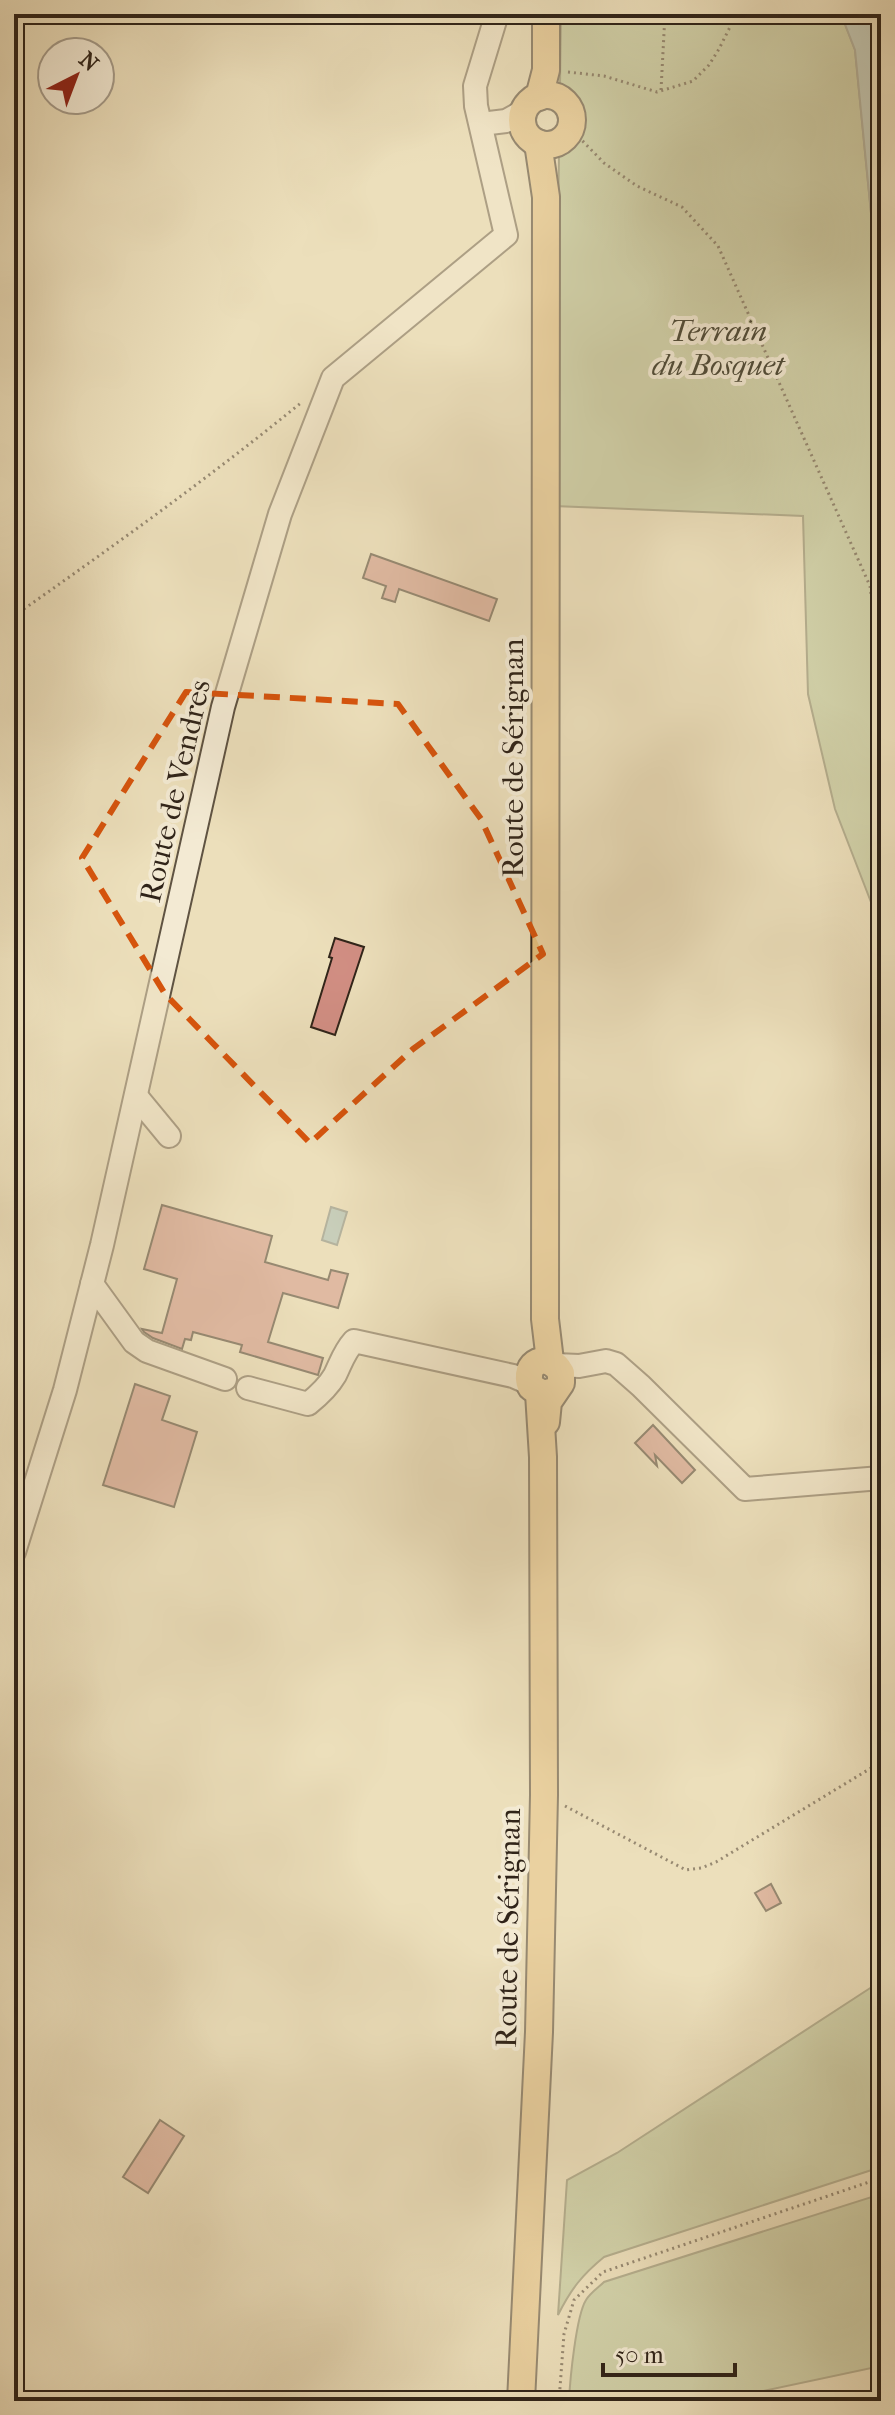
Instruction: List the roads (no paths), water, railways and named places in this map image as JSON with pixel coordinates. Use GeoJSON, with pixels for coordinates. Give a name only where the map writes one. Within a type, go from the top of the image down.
{"type":"FeatureCollection","features":[{"type":"Feature","properties":{"kind":"main road","name":"Route de Sérignan"},"geometry":{"type":"LineString","coordinates":[[521,2401],[539,2032],[544,1795],[546,197],[539,121],[546,70],[546,14]]}},
{"type":"Feature","properties":{"kind":"street"},"geometry":{"type":"LineString","coordinates":[[497,14],[475,86],[481,124],[539,121]]}},
{"type":"Feature","properties":{"kind":"street","name":"Route de Vendres"},"geometry":{"type":"LineString","coordinates":[[14,1552],[65,1390],[136,1096],[223,707],[280,514],[333,378],[506,235],[481,124]]}},
{"type":"Feature","properties":{"kind":"street"},"geometry":{"type":"LineString","coordinates":[[136,1096],[169,1136]]}},
{"type":"Feature","properties":{"kind":"street"},"geometry":{"type":"LineString","coordinates":[[92,1284],[134,1342],[147,1351],[225,1379]]}},
{"type":"Feature","properties":{"kind":"street"},"geometry":{"type":"LineString","coordinates":[[248,1388],[308,1404],[334,1377],[344,1353],[354,1341],[545,1375],[606,1361],[616,1364],[641,1386],[745,1489],[881,1478]]}},
{"type":"Feature","properties":{"kind":"water"},"geometry":{"type":"Polygon","coordinates":[[[841,14],[881,14],[881,315],[855,50],[841,14]]]}},
{"type":"Feature","properties":{"kind":"water"},"geometry":{"type":"Polygon","coordinates":[[[331,1207],[347,1212],[337,1245],[322,1240],[331,1207]]]}},
{"type":"Feature","properties":{"kind":"park label","name":"Terrain du Bosquet"},"geometry":{"type":"Point","coordinates":[718,348]}}]}
